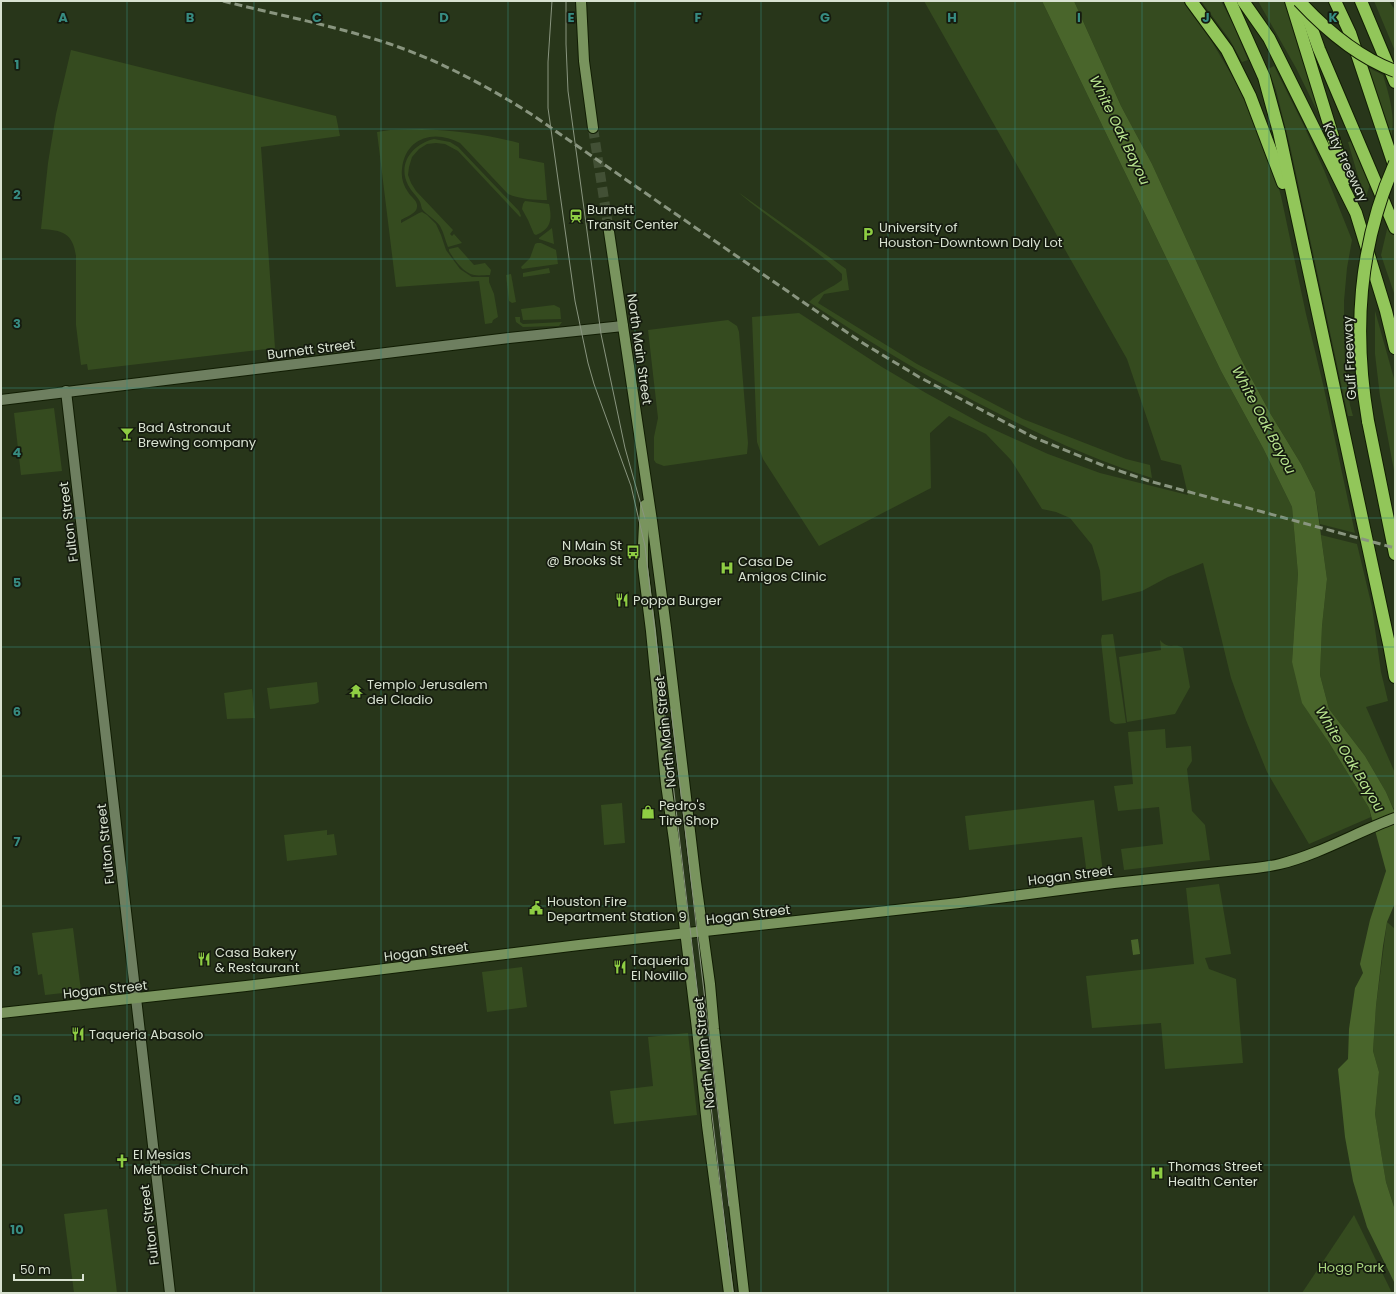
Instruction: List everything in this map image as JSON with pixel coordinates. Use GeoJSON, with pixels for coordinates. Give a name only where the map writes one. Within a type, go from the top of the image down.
{"type":"FeatureCollection","features":[{"type":"Feature","properties":{"kind":"highway"},"geometry":{"type":"LineString","coordinates":[[1191,1],[1227,50],[1250,96],[1284,186],[1302,243]]}},
{"type":"Feature","properties":{"kind":"highway"},"geometry":{"type":"LineString","coordinates":[[1230,1],[1264,77],[1279,132],[1395,677]]}},
{"type":"Feature","properties":{"kind":"highway","name":"Katy Freeway"},"geometry":{"type":"LineString","coordinates":[[1243,1],[1269,38],[1356,212],[1386,311],[1395,348]]}},
{"type":"Feature","properties":{"kind":"highway"},"geometry":{"type":"LineString","coordinates":[[1291,1],[1356,212]]}},
{"type":"Feature","properties":{"kind":"highway"},"geometry":{"type":"LineString","coordinates":[[1300,1],[1309,12],[1345,43],[1376,63],[1395,71]]}},
{"type":"Feature","properties":{"kind":"highway"},"geometry":{"type":"LineString","coordinates":[[1300,1],[1395,228]]}},
{"type":"Feature","properties":{"kind":"highway"},"geometry":{"type":"LineString","coordinates":[[1335,1],[1350,33],[1395,168]]}},
{"type":"Feature","properties":{"kind":"highway"},"geometry":{"type":"LineString","coordinates":[[1352,1],[1382,50]]}},
{"type":"Feature","properties":{"kind":"highway"},"geometry":{"type":"LineString","coordinates":[[1361,1],[1395,82]]}},
{"type":"Feature","properties":{"kind":"highway","name":"Gulf Freeway"},"geometry":{"type":"LineString","coordinates":[[1395,163],[1382,193],[1370,233],[1362,277],[1360,305],[1360,353],[1363,386],[1368,421],[1395,554]]}},
{"type":"Feature","properties":{"kind":"highway"},"geometry":{"type":"LineString","coordinates":[[1387,509],[1395,537]]}},
{"type":"Feature","properties":{"kind":"main road"},"geometry":{"type":"LineString","coordinates":[[581,1],[584,61],[593,128]]}},
{"type":"Feature","properties":{"kind":"main road","name":"North Main Street"},"geometry":{"type":"LineString","coordinates":[[608,225],[652,521],[666,628],[700,920],[704,932],[744,1293]]}},
{"type":"Feature","properties":{"kind":"main road","name":"North Main Street"},"geometry":{"type":"LineString","coordinates":[[645,477],[645,510],[642,545],[643,568],[666,784],[729,1293]]}},
{"type":"Feature","properties":{"kind":"main road","name":"Hogan Street"},"geometry":{"type":"LineString","coordinates":[[1,1014],[952,903],[1114,882],[1256,868],[1295,860],[1317,852],[1368,828],[1395,818]]}},
{"type":"Feature","properties":{"kind":"street","name":"Burnett Street"},"geometry":{"type":"LineString","coordinates":[[1,400],[509,338],[623,326]]}},
{"type":"Feature","properties":{"kind":"street","name":"Fulton Street"},"geometry":{"type":"LineString","coordinates":[[66,391],[170,1293]]}},
{"type":"Feature","properties":{"kind":"green space"},"geometry":{"type":"Polygon","coordinates":[[[924,1],[1042,1],[1221,371],[1263,448],[1292,507],[1298,574],[1292,662],[1328,741],[1369,808],[1371,817],[1309,844],[1267,772],[1246,720],[1231,678],[1203,563],[1168,577],[1142,591],[1102,601],[1100,571],[1092,545],[1070,518],[1056,512],[1042,509],[1011,460],[986,434],[949,416],[930,433],[931,488],[819,546],[763,459],[757,442],[752,317],[799,313],[882,367],[984,425],[1048,454],[1100,473],[1188,495],[1181,465],[1161,460],[1127,359],[924,1]]]}},
{"type":"Feature","properties":{"kind":"green space"},"geometry":{"type":"Polygon","coordinates":[[[1074,1],[1183,1],[1202,25],[1237,84],[1258,125],[1273,167],[1281,196],[1355,533],[1320,524],[1315,492],[1301,464],[1270,413],[1240,357],[1152,164],[1121,106],[1074,1]]]}},
{"type":"Feature","properties":{"kind":"green space"},"geometry":{"type":"Polygon","coordinates":[[[1201,1],[1221,1],[1233,24],[1248,60],[1242,62],[1230,40],[1201,1]]]}},
{"type":"Feature","properties":{"kind":"green space"},"geometry":{"type":"Polygon","coordinates":[[[1258,1],[1286,1],[1329,135],[1296,68],[1258,1]]]}},
{"type":"Feature","properties":{"kind":"green space"},"geometry":{"type":"Polygon","coordinates":[[[1374,1],[1389,1],[1395,10],[1395,51],[1374,1]]]}},
{"type":"Feature","properties":{"kind":"green space"},"geometry":{"type":"Polygon","coordinates":[[[71,50],[336,116],[340,136],[261,147],[275,348],[88,370],[87,364],[81,365],[76,325],[76,256],[74,248],[72,242],[65,234],[55,230],[41,229],[48,163],[56,114],[71,50]]]}},
{"type":"Feature","properties":{"kind":"green space"},"geometry":{"type":"Polygon","coordinates":[[[1274,66],[1324,170],[1352,240],[1347,268],[1344,301],[1344,330],[1345,364],[1350,405],[1353,416],[1348,416],[1290,146],[1276,90],[1268,69],[1274,66]]]}},
{"type":"Feature","properties":{"kind":"green space"},"geometry":{"type":"Polygon","coordinates":[[[1367,67],[1383,75],[1392,114],[1393,122],[1391,137],[1367,67]]]}},
{"type":"Feature","properties":{"kind":"green space"},"geometry":{"type":"Polygon","coordinates":[[[422,129],[470,133],[519,143],[519,158],[544,163],[547,200],[522,198],[508,194],[460,143],[450,139],[431,137],[423,139],[415,143],[409,149],[404,158],[402,169],[403,181],[406,189],[417,205],[417,209],[401,220],[401,223],[422,212],[427,215],[436,224],[446,250],[460,269],[472,277],[489,277],[498,317],[493,320],[492,323],[485,324],[479,281],[396,287],[377,132],[422,129]]]}},
{"type":"Feature","properties":{"kind":"green space"},"geometry":{"type":"Polygon","coordinates":[[[434,139],[450,142],[458,147],[519,211],[521,216],[520,217],[458,151],[445,144],[427,144],[419,149],[412,157],[408,175],[416,191],[453,230],[450,234],[452,236],[454,234],[462,243],[448,247],[440,226],[422,209],[420,201],[409,187],[405,177],[404,169],[409,156],[420,145],[434,139]]]}},
{"type":"Feature","properties":{"kind":"green space"},"geometry":{"type":"Polygon","coordinates":[[[1352,141],[1371,181],[1365,200],[1348,142],[1352,141]]]}},
{"type":"Feature","properties":{"kind":"green space"},"geometry":{"type":"Polygon","coordinates":[[[738,192],[846,269],[849,290],[824,294],[818,303],[917,364],[1023,419],[1126,459],[1150,465],[1152,478],[1106,462],[1062,444],[974,401],[890,354],[809,302],[817,295],[842,280],[842,274],[830,263],[738,192]]]}},
{"type":"Feature","properties":{"kind":"green space"},"geometry":{"type":"Polygon","coordinates":[[[525,201],[549,204],[550,222],[541,233],[536,235],[534,234],[522,209],[525,201]]]}},
{"type":"Feature","properties":{"kind":"green space"},"geometry":{"type":"Polygon","coordinates":[[[1389,221],[1395,236],[1395,296],[1381,255],[1389,221]]]}},
{"type":"Feature","properties":{"kind":"green space"},"geometry":{"type":"Polygon","coordinates":[[[552,228],[554,244],[539,239],[539,238],[552,228]]]}},
{"type":"Feature","properties":{"kind":"green space"},"geometry":{"type":"Polygon","coordinates":[[[541,243],[556,250],[558,264],[522,269],[521,267],[530,258],[535,244],[541,243]]]}},
{"type":"Feature","properties":{"kind":"green space"},"geometry":{"type":"Polygon","coordinates":[[[458,247],[474,265],[485,263],[491,270],[490,275],[474,275],[466,272],[456,262],[449,251],[449,249],[458,247]]]}},
{"type":"Feature","properties":{"kind":"green space"},"geometry":{"type":"Polygon","coordinates":[[[549,268],[550,273],[523,277],[523,273],[549,268]]]}},
{"type":"Feature","properties":{"kind":"green space"},"geometry":{"type":"Polygon","coordinates":[[[511,274],[516,302],[512,303],[509,301],[506,275],[511,274]]]}},
{"type":"Feature","properties":{"kind":"green space"},"geometry":{"type":"Polygon","coordinates":[[[554,305],[560,308],[561,319],[523,320],[521,309],[554,305]]]}},
{"type":"Feature","properties":{"kind":"green space"},"geometry":{"type":"Polygon","coordinates":[[[1375,311],[1395,382],[1395,476],[1380,396],[1375,354],[1375,311]]]}},
{"type":"Feature","properties":{"kind":"green space"},"geometry":{"type":"Polygon","coordinates":[[[515,317],[520,317],[520,322],[523,324],[562,322],[559,326],[523,327],[516,322],[515,317]]]}},
{"type":"Feature","properties":{"kind":"green space"},"geometry":{"type":"Polygon","coordinates":[[[728,320],[737,326],[739,332],[748,443],[747,454],[664,466],[656,463],[654,460],[654,437],[658,418],[648,330],[728,320]]]}},
{"type":"Feature","properties":{"kind":"green space"},"geometry":{"type":"Polygon","coordinates":[[[54,408],[62,471],[21,475],[14,413],[54,408]]]}},
{"type":"Feature","properties":{"kind":"green space"},"geometry":{"type":"Polygon","coordinates":[[[1321,535],[1357,544],[1372,607],[1381,672],[1388,701],[1366,707],[1395,773],[1395,807],[1393,808],[1386,792],[1365,756],[1329,709],[1320,675],[1322,626],[1327,579],[1321,535]]]}},
{"type":"Feature","properties":{"kind":"green space"},"geometry":{"type":"Polygon","coordinates":[[[1113,634],[1126,723],[1115,724],[1110,721],[1101,640],[1102,635],[1113,634]]]}},
{"type":"Feature","properties":{"kind":"green space"},"geometry":{"type":"Polygon","coordinates":[[[1160,640],[1166,645],[1180,646],[1183,648],[1190,687],[1175,714],[1127,722],[1119,657],[1161,650],[1160,640]]]}},
{"type":"Feature","properties":{"kind":"green space"},"geometry":{"type":"Polygon","coordinates":[[[317,682],[319,702],[315,704],[270,709],[267,688],[317,682]]]}},
{"type":"Feature","properties":{"kind":"green space"},"geometry":{"type":"Polygon","coordinates":[[[252,689],[255,718],[227,719],[224,693],[252,689]]]}},
{"type":"Feature","properties":{"kind":"green space"},"geometry":{"type":"Polygon","coordinates":[[[1165,729],[1166,748],[1191,746],[1192,761],[1187,769],[1192,811],[1205,825],[1210,860],[1124,870],[1121,849],[1163,844],[1159,807],[1118,811],[1114,786],[1133,784],[1128,732],[1165,729]]]}},
{"type":"Feature","properties":{"kind":"green space"},"geometry":{"type":"Polygon","coordinates":[[[1094,800],[1103,873],[1087,875],[1082,837],[969,850],[965,816],[1094,800]]]}},
{"type":"Feature","properties":{"kind":"green space"},"geometry":{"type":"Polygon","coordinates":[[[622,803],[625,843],[604,845],[601,805],[622,803]]]}},
{"type":"Feature","properties":{"kind":"green space"},"geometry":{"type":"Polygon","coordinates":[[[327,830],[327,835],[334,834],[337,855],[287,861],[284,835],[327,830]]]}},
{"type":"Feature","properties":{"kind":"green space"},"geometry":{"type":"Polygon","coordinates":[[[1219,884],[1231,954],[1205,958],[1209,969],[1236,979],[1243,1063],[1165,1069],[1161,1023],[1092,1028],[1086,976],[1194,964],[1186,888],[1219,884]]]}},
{"type":"Feature","properties":{"kind":"green space"},"geometry":{"type":"Polygon","coordinates":[[[1387,922],[1395,929],[1395,1210],[1386,1182],[1375,1114],[1379,1072],[1373,1051],[1376,1006],[1387,922]]]}},
{"type":"Feature","properties":{"kind":"green space"},"geometry":{"type":"Polygon","coordinates":[[[73,928],[81,991],[45,995],[42,974],[38,975],[32,933],[73,928]]]}},
{"type":"Feature","properties":{"kind":"green space"},"geometry":{"type":"Polygon","coordinates":[[[522,967],[527,1007],[487,1012],[482,972],[522,967]]]}},
{"type":"Feature","properties":{"kind":"green space"},"geometry":{"type":"Polygon","coordinates":[[[688,1033],[697,1115],[614,1124],[610,1091],[653,1086],[648,1037],[688,1033]]]}},
{"type":"Feature","properties":{"kind":"green space"},"geometry":{"type":"Polygon","coordinates":[[[107,1209],[117,1293],[74,1293],[64,1214],[107,1209]]]}},
{"type":"Feature","properties":{"kind":"green space","name":"Hogg Park"},"geometry":{"type":"Polygon","coordinates":[[[1354,1215],[1392,1293],[1302,1293],[1354,1215]]]}},
{"type":"Feature","properties":{"kind":"water","name":"White Oak Bayou"},"geometry":{"type":"Polygon","coordinates":[[[1042,1],[1074,1],[1121,106],[1152,164],[1240,357],[1270,413],[1301,464],[1315,492],[1327,579],[1322,626],[1320,675],[1329,709],[1365,756],[1386,792],[1395,813],[1395,903],[1387,922],[1383,946],[1376,1006],[1373,1051],[1379,1072],[1375,1114],[1386,1182],[1395,1210],[1395,1284],[1367,1227],[1353,1181],[1345,1137],[1338,1069],[1348,1059],[1349,1029],[1355,988],[1363,973],[1360,964],[1370,920],[1386,871],[1369,808],[1328,741],[1302,703],[1292,662],[1298,574],[1292,507],[1263,448],[1221,371],[1042,1]]]}},
{"type":"Feature","properties":{"kind":"water"},"geometry":{"type":"Polygon","coordinates":[[[1138,939],[1140,954],[1133,955],[1131,940],[1138,939]]]}},
{"type":"Feature","properties":{"kind":"tunnel"},"geometry":{"type":"LineString","coordinates":[[593,128],[608,225]]}},
{"type":"Feature","properties":{"kind":"tram line"},"geometry":{"type":"LineString","coordinates":[[552,1],[548,62],[548,108],[575,301],[588,363],[594,384],[631,486],[645,546],[733,1293]]}},
{"type":"Feature","properties":{"kind":"tram line"},"geometry":{"type":"LineString","coordinates":[[566,1],[568,91],[601,334],[625,448],[645,519]]}},
{"type":"Feature","properties":{"kind":"tram line"},"geometry":{"type":"LineString","coordinates":[[671,709],[729,1206]]}},
{"type":"Feature","properties":{"kind":"railway"},"geometry":{"type":"LineString","coordinates":[[223,1],[328,26],[390,44],[427,58],[480,84],[531,114],[861,342],[919,377],[1033,437],[1102,465],[1149,481],[1395,548]]}},
{"type":"Feature","properties":{"kind":"place","name":"Burnett Transit Center"},"geometry":{"type":"Point","coordinates":[576,216]}},
{"type":"Feature","properties":{"kind":"place","name":"University of Houston-Downtown Daly Lot"},"geometry":{"type":"Point","coordinates":[868,234]}},
{"type":"Feature","properties":{"kind":"place","name":"Bad Astronaut Brewing company"},"geometry":{"type":"Point","coordinates":[127,434]}},
{"type":"Feature","properties":{"kind":"place","name":"N Main St @ Brooks St"},"geometry":{"type":"Point","coordinates":[633,552]}},
{"type":"Feature","properties":{"kind":"place","name":"Casa De Amigos Clinic"},"geometry":{"type":"Point","coordinates":[727,568]}},
{"type":"Feature","properties":{"kind":"place","name":"Poppa Burger"},"geometry":{"type":"Point","coordinates":[622,600]}},
{"type":"Feature","properties":{"kind":"place","name":"Templo Jerusalem del Cladio"},"geometry":{"type":"Point","coordinates":[356,691]}},
{"type":"Feature","properties":{"kind":"place","name":"Pedro's Tire Shop"},"geometry":{"type":"Point","coordinates":[648,812]}},
{"type":"Feature","properties":{"kind":"place","name":"Houston Fire Department Station 9"},"geometry":{"type":"Point","coordinates":[536,908]}},
{"type":"Feature","properties":{"kind":"place","name":"Casa Bakery & Restaurant"},"geometry":{"type":"Point","coordinates":[204,959]}},
{"type":"Feature","properties":{"kind":"place","name":"Taqueria El Novillo"},"geometry":{"type":"Point","coordinates":[620,967]}},
{"type":"Feature","properties":{"kind":"place","name":"Taqueria Abasolo"},"geometry":{"type":"Point","coordinates":[78,1034]}},
{"type":"Feature","properties":{"kind":"place","name":"El Mesias Methodist Church"},"geometry":{"type":"Point","coordinates":[122,1161]}},
{"type":"Feature","properties":{"kind":"place","name":"Thomas Street Health Center"},"geometry":{"type":"Point","coordinates":[1157,1173]}}]}
